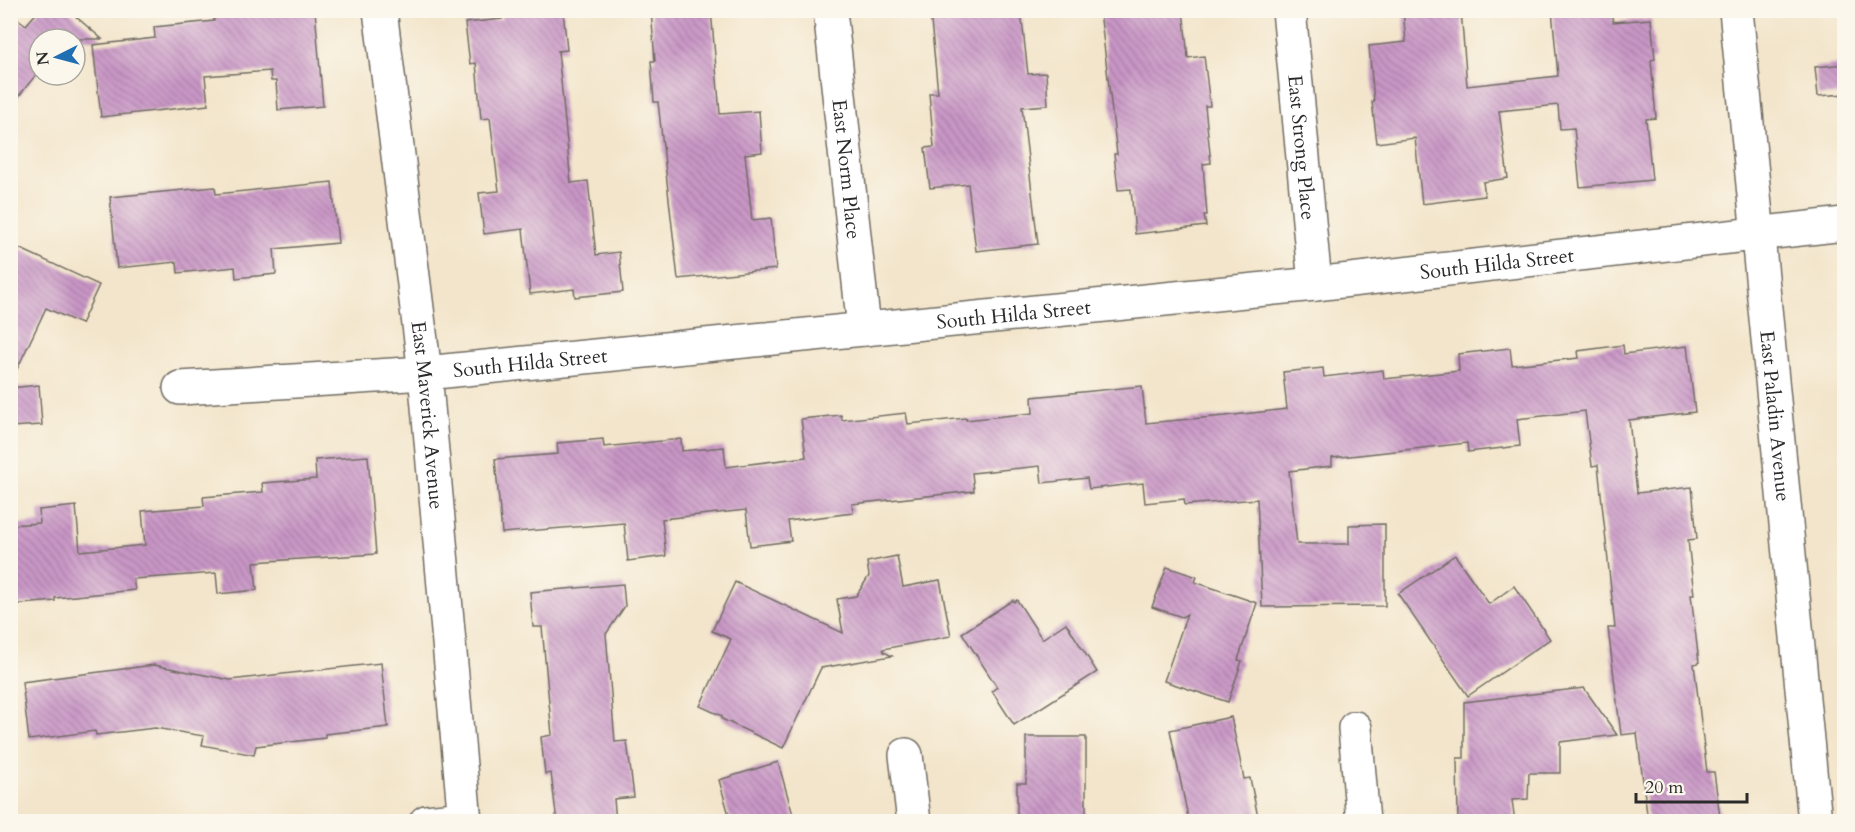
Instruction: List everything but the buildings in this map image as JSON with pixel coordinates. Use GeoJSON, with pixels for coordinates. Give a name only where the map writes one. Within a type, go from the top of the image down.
{"type":"FeatureCollection","features":[{"type":"Feature","properties":{"kind":"street","name":"East Maverick Avenue"},"geometry":{"type":"LineString","coordinates":[[380,10],[425,373],[465,820]]}},
{"type":"Feature","properties":{"kind":"street","name":"East Norm Place"},"geometry":{"type":"LineString","coordinates":[[830,10],[864,329]]}},
{"type":"Feature","properties":{"kind":"street","name":"East Strong Place"},"geometry":{"type":"LineString","coordinates":[[1289,10],[1314,284]]}},
{"type":"Feature","properties":{"kind":"street","name":"East Paladin Avenue"},"geometry":{"type":"LineString","coordinates":[[1736,10],[1815,822]]}},
{"type":"Feature","properties":{"kind":"street","name":"South Hilda Street"},"geometry":{"type":"LineString","coordinates":[[180,388],[425,373],[1314,284],[1758,232],[1845,224]]}},
{"type":"Feature","properties":{"kind":"street"},"geometry":{"type":"LineString","coordinates":[[1355,728],[1363,822]]}},
{"type":"Feature","properties":{"kind":"street"},"geometry":{"type":"LineString","coordinates":[[906,755],[914,822]]}},
{"type":"Feature","properties":{"kind":"street"},"geometry":{"type":"LineString","coordinates":[[426,822],[465,820]]}}]}
